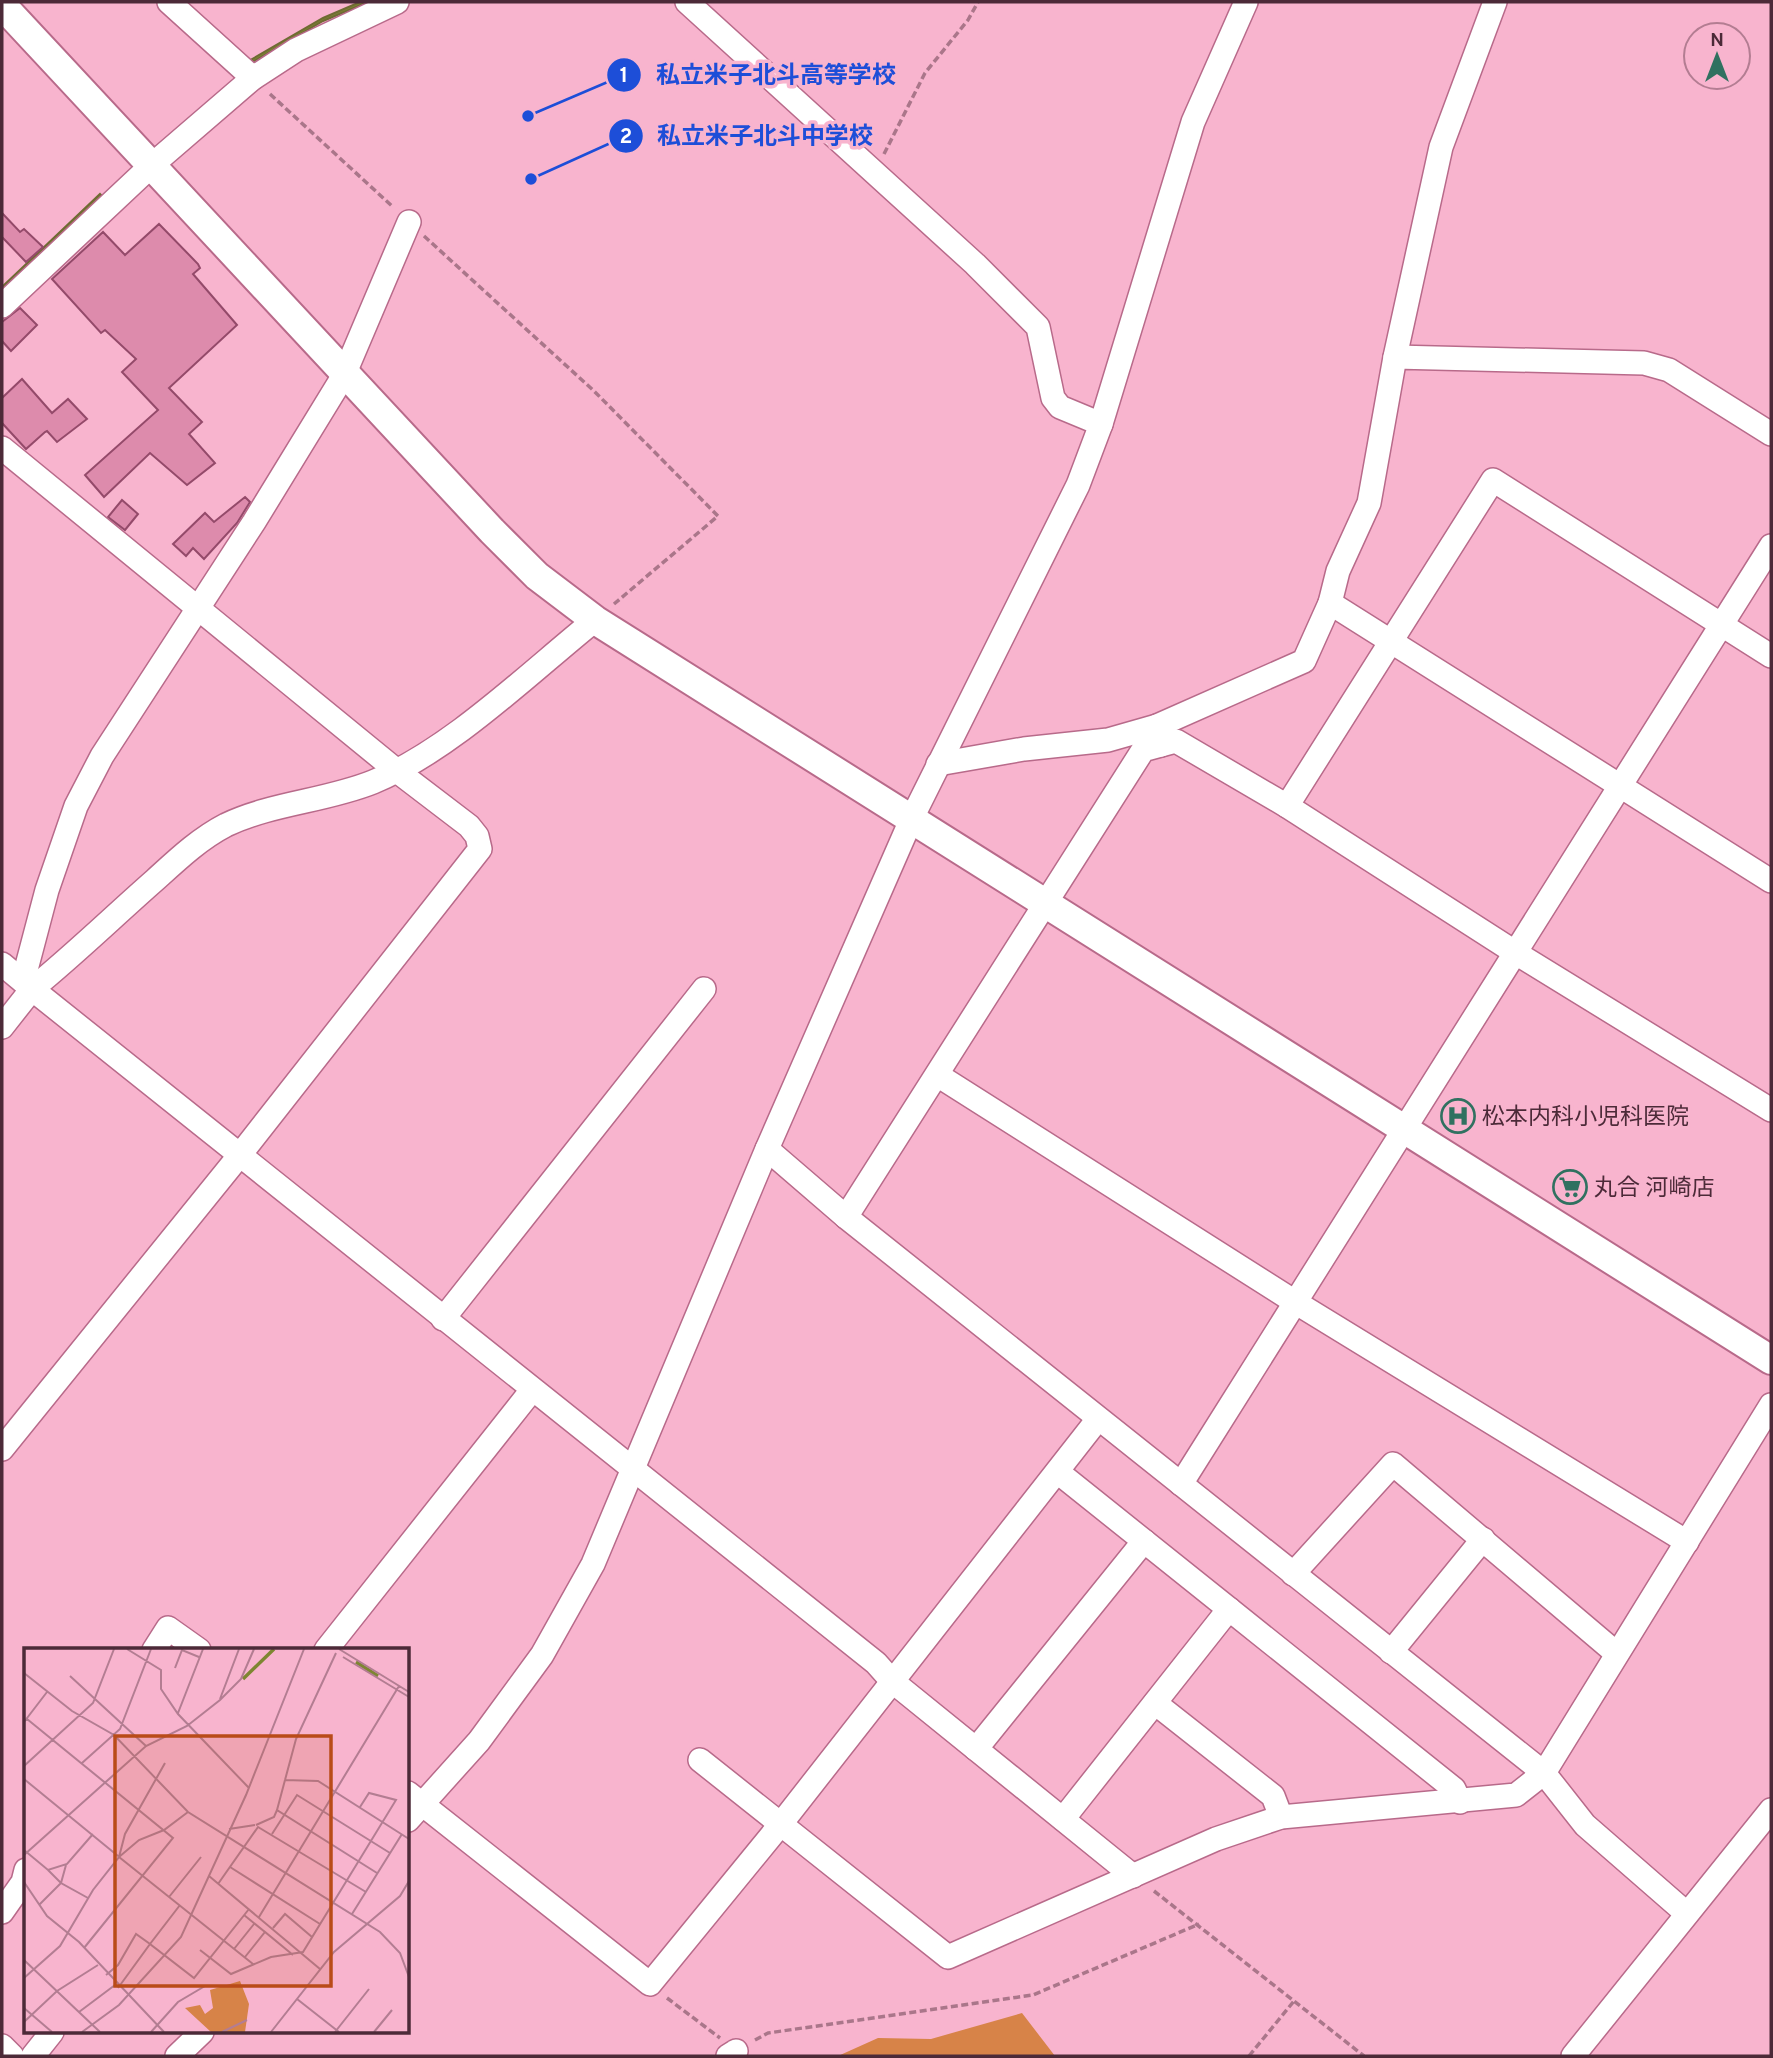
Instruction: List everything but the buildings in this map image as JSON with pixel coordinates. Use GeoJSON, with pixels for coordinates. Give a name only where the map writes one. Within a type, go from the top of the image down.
{"type":"FeatureCollection","features":[{"type":"Feature","properties":{"kind":"street"},"geometry":{"type":"LineString","coordinates":[[169,2],[253,78]]}},
{"type":"Feature","properties":{"kind":"street"},"geometry":{"type":"LineString","coordinates":[[2,306],[152,165],[253,78],[296,50],[397,2]]}},
{"type":"Feature","properties":{"kind":"street"},"geometry":{"type":"LineString","coordinates":[[687,2],[875,172],[1038,327],[1053,398],[1060,407],[1101,424]]}},
{"type":"Feature","properties":{"kind":"street"},"geometry":{"type":"LineString","coordinates":[[1098,1419],[1059,1473],[780,1825],[650,1984],[413,1805],[479,1741],[542,1655],[593,1564],[767,1149],[911,820],[1078,485],[1101,424],[1193,122],[1246,2]]}},
{"type":"Feature","properties":{"kind":"street"},"geometry":{"type":"LineString","coordinates":[[846,1217],[939,1076],[1143,750],[1159,736],[1304,661],[1330,603],[1338,571],[1369,503],[1395,357],[1441,147],[1495,2]]}},
{"type":"Feature","properties":{"kind":"street"},"geometry":{"type":"LineString","coordinates":[[2,5],[344,375],[537,576],[595,620],[1771,1360]]}},
{"type":"Feature","properties":{"kind":"street"},"geometry":{"type":"LineString","coordinates":[[2,1027],[27,985],[47,890],[76,806],[102,756],[199,608],[344,375],[409,222]]}},
{"type":"Feature","properties":{"kind":"street"},"geometry":{"type":"LineString","coordinates":[[1395,357],[1644,363],[1669,370],[1771,434]]}},
{"type":"Feature","properties":{"kind":"street"},"geometry":{"type":"LineString","coordinates":[[2,448],[397,771],[469,825],[477,836],[480,849],[239,1156],[2,1449]]}},
{"type":"Feature","properties":{"kind":"street"},"geometry":{"type":"LineString","coordinates":[[1287,806],[1493,480],[1771,656]]}},
{"type":"Feature","properties":{"kind":"street"},"geometry":{"type":"LineString","coordinates":[[1181,1484],[1406,1130],[1618,785],[1771,546]]}},
{"type":"Feature","properties":{"kind":"street"},"geometry":{"type":"LineString","coordinates":[[1330,603],[1771,881]]}},
{"type":"Feature","properties":{"kind":"street"},"geometry":{"type":"LineString","coordinates":[[27,985],[75,955],[191,848],[226,825],[371,783],[397,771],[453,735],[595,620]]}},
{"type":"Feature","properties":{"kind":"street"},"geometry":{"type":"LineString","coordinates":[[937,764],[1024,748],[1159,736],[1176,741],[1287,806],[1516,953],[1771,1110]]}},
{"type":"Feature","properties":{"kind":"street"},"geometry":{"type":"LineString","coordinates":[[2,964],[876,1663],[892,1681],[1133,1876]]}},
{"type":"Feature","properties":{"kind":"street"},"geometry":{"type":"LineString","coordinates":[[443,1319],[704,989]]}},
{"type":"Feature","properties":{"kind":"street"},"geometry":{"type":"LineString","coordinates":[[939,1076],[1295,1302],[1687,1542]]}},
{"type":"Feature","properties":{"kind":"street"},"geometry":{"type":"LineString","coordinates":[[767,1149],[846,1217],[1544,1773],[1585,1825],[1686,1913]]}},
{"type":"Feature","properties":{"kind":"street"},"geometry":{"type":"LineString","coordinates":[[328,1648],[532,1390]]}},
{"type":"Feature","properties":{"kind":"street"},"geometry":{"type":"LineString","coordinates":[[700,1760],[948,1957],[1216,1839],[1282,1817],[1516,1795],[1544,1773],[1771,1405]]}},
{"type":"Feature","properties":{"kind":"street"},"geometry":{"type":"LineString","coordinates":[[1293,1574],[1392,1464],[1616,1653]]}},
{"type":"Feature","properties":{"kind":"street"},"geometry":{"type":"LineString","coordinates":[[1059,1473],[1454,1789],[1460,1801]]}},
{"type":"Feature","properties":{"kind":"street"},"geometry":{"type":"LineString","coordinates":[[1391,1652],[1483,1539]]}},
{"type":"Feature","properties":{"kind":"street"},"geometry":{"type":"LineString","coordinates":[[976,1749],[1144,1541]]}},
{"type":"Feature","properties":{"kind":"street"},"geometry":{"type":"LineString","coordinates":[[1063,1819],[1229,1609]]}},
{"type":"Feature","properties":{"kind":"street"},"geometry":{"type":"LineString","coordinates":[[155,1648],[168,1629],[197,1648]]}},
{"type":"Feature","properties":{"kind":"street"},"geometry":{"type":"LineString","coordinates":[[1154,1703],[1273,1796],[1282,1817]]}},
{"type":"Feature","properties":{"kind":"street"},"geometry":{"type":"LineString","coordinates":[[1573,2056],[1771,1810]]}},
{"type":"Feature","properties":{"kind":"street"},"geometry":{"type":"LineString","coordinates":[[2,1912],[24,1878]]}},
{"type":"Feature","properties":{"kind":"street"},"geometry":{"type":"LineString","coordinates":[[33,2056],[50,2034]]}},
{"type":"Feature","properties":{"kind":"street"},"geometry":{"type":"LineString","coordinates":[[177,2056],[200,2034]]}},
{"type":"Feature","properties":{"kind":"street"},"geometry":{"type":"LineString","coordinates":[[2,2046],[12,2056]]}},
{"type":"Feature","properties":{"kind":"path"},"geometry":{"type":"LineString","coordinates":[[875,172],[925,73],[968,20],[978,2]]}},
{"type":"Feature","properties":{"kind":"path"},"geometry":{"type":"LineString","coordinates":[[253,78],[594,391],[718,516],[595,620]]}},
{"type":"Feature","properties":{"kind":"path"},"geometry":{"type":"LineString","coordinates":[[1133,1876],[1199,1924],[1364,2056]]}},
{"type":"Feature","properties":{"kind":"path"},"geometry":{"type":"LineString","coordinates":[[650,1984],[732,2053],[768,2033],[1032,1995],[1199,1924]]}},
{"type":"Feature","properties":{"kind":"path"},"geometry":{"type":"LineString","coordinates":[[1249,2056],[1295,2001]]}},
{"type":"Feature","properties":{"kind":"shaded area"},"geometry":{"type":"Polygon","coordinates":[[[360,2],[368,2],[323,21],[249,64],[247,62],[323,18],[360,2]]]}},
{"type":"Feature","properties":{"kind":"shaded area"},"geometry":{"type":"Polygon","coordinates":[[[100,194],[102,196],[2,291],[2,287],[100,194]]]}},
{"type":"Feature","properties":{"kind":"shaded area"},"geometry":{"type":"Polygon","coordinates":[[[1022,2013],[1055,2056],[838,2056],[878,2038],[931,2039],[1022,2013]]]}},
{"type":"Feature","properties":{"kind":"place","name":"私立米子北斗高等学校"},"geometry":{"type":"Point","coordinates":[528,116]}},
{"type":"Feature","properties":{"kind":"place","name":"私立米子北斗中学校"},"geometry":{"type":"Point","coordinates":[531,179]}},
{"type":"Feature","properties":{"kind":"place","name":"松本内科小児科医院"},"geometry":{"type":"Point","coordinates":[1458,1116]}},
{"type":"Feature","properties":{"kind":"place","name":"丸合 河崎店"},"geometry":{"type":"Point","coordinates":[1570,1187]}}]}
